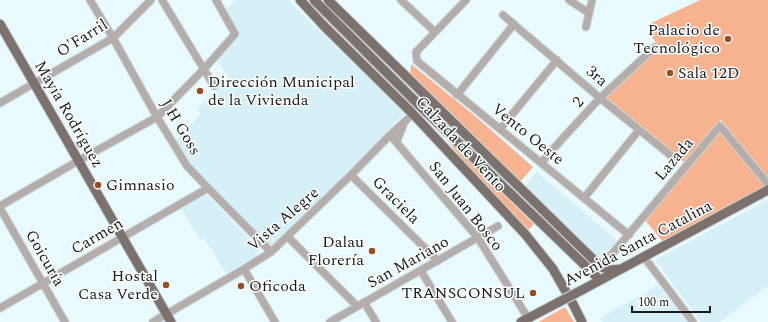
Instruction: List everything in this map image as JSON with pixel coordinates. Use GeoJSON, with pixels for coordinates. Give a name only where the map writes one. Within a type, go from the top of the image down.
{"type":"FeatureCollection","features":[{"type":"Feature","properties":{"kind":"main road","name":"Calzada de Vento"},"geometry":{"type":"LineString","coordinates":[[300,0],[323,25],[413,114],[525,234],[553,269],[581,321]]}},
{"type":"Feature","properties":{"kind":"main road","name":"Calzada de Vento"},"geometry":{"type":"LineString","coordinates":[[314,0],[419,105],[600,280]]}},
{"type":"Feature","properties":{"kind":"main road","name":"Calzada de Vento"},"geometry":{"type":"LineString","coordinates":[[328,0],[601,267]]}},
{"type":"Feature","properties":{"kind":"main road","name":"Mayía Rodríguez"},"geometry":{"type":"LineString","coordinates":[[0,24],[169,318]]}},
{"type":"Feature","properties":{"kind":"main road"},"geometry":{"type":"LineString","coordinates":[[403,73],[432,128],[459,164]]}},
{"type":"Feature","properties":{"kind":"main road","name":"Avenida Santa Catalina"},"geometry":{"type":"LineString","coordinates":[[526,321],[768,190]]}},
{"type":"Feature","properties":{"kind":"main road"},"geometry":{"type":"LineString","coordinates":[[600,280],[602,276],[601,267],[610,270],[621,269]]}},
{"type":"Feature","properties":{"kind":"street","name":"J H Goss"},"geometry":{"type":"LineString","coordinates":[[90,0],[114,38],[187,166],[271,252]]}},
{"type":"Feature","properties":{"kind":"street","name":"O'Farril"},"geometry":{"type":"LineString","coordinates":[[0,103],[114,38],[151,0]]}},
{"type":"Feature","properties":{"kind":"street"},"geometry":{"type":"LineString","coordinates":[[162,0],[214,86]]}},
{"type":"Feature","properties":{"kind":"street"},"geometry":{"type":"LineString","coordinates":[[0,207],[78,161],[158,117],[235,34],[216,0]]}},
{"type":"Feature","properties":{"kind":"street"},"geometry":{"type":"LineString","coordinates":[[401,0],[435,32],[466,0]]}},
{"type":"Feature","properties":{"kind":"street"},"geometry":{"type":"LineString","coordinates":[[569,0],[588,13]]}},
{"type":"Feature","properties":{"kind":"street"},"geometry":{"type":"LineString","coordinates":[[586,27],[592,0]]}},
{"type":"Feature","properties":{"kind":"street","name":"3ra"},"geometry":{"type":"LineString","coordinates":[[503,15],[600,98],[674,158]]}},
{"type":"Feature","properties":{"kind":"street"},"geometry":{"type":"LineString","coordinates":[[457,94],[514,24]]}},
{"type":"Feature","properties":{"kind":"street","name":"Vento Oeste"},"geometry":{"type":"LineString","coordinates":[[435,32],[416,52],[417,61],[542,162],[629,235]]}},
{"type":"Feature","properties":{"kind":"street","name":"2"},"geometry":{"type":"LineString","coordinates":[[542,162],[600,98],[655,47]]}},
{"type":"Feature","properties":{"kind":"street"},"geometry":{"type":"LineString","coordinates":[[500,129],[557,60]]}},
{"type":"Feature","properties":{"kind":"street","name":"Vista Alegre"},"geometry":{"type":"LineString","coordinates":[[153,322],[169,318],[271,252],[352,175],[405,120],[413,114]]}},
{"type":"Feature","properties":{"kind":"street"},"geometry":{"type":"LineString","coordinates":[[397,141],[405,120]]}},
{"type":"Feature","properties":{"kind":"street","name":"Lazada"},"geometry":{"type":"LineString","coordinates":[[601,267],[720,126],[768,184]]}},
{"type":"Feature","properties":{"kind":"street"},"geometry":{"type":"LineString","coordinates":[[584,198],[640,130]]}},
{"type":"Feature","properties":{"kind":"street","name":"San Juan Bosco"},"geometry":{"type":"LineString","coordinates":[[390,135],[397,141],[478,238],[526,321]]}},
{"type":"Feature","properties":{"kind":"street","name":"Graciela"},"geometry":{"type":"LineString","coordinates":[[352,175],[438,262]]}},
{"type":"Feature","properties":{"kind":"street","name":"Carmen"},"geometry":{"type":"LineString","coordinates":[[0,308],[208,188]]}},
{"type":"Feature","properties":{"kind":"street","name":"Goicuría"},"geometry":{"type":"LineString","coordinates":[[0,207],[65,322]]}},
{"type":"Feature","properties":{"kind":"street","name":"San Mariano"},"geometry":{"type":"LineString","coordinates":[[330,322],[438,262],[498,226]]}},
{"type":"Feature","properties":{"kind":"street"},"geometry":{"type":"LineString","coordinates":[[288,237],[357,306]]}},
{"type":"Feature","properties":{"kind":"street"},"geometry":{"type":"LineString","coordinates":[[644,257],[693,322]]}},
{"type":"Feature","properties":{"kind":"street"},"geometry":{"type":"LineString","coordinates":[[244,270],[275,322]]}},
{"type":"Feature","properties":{"kind":"street"},"geometry":{"type":"LineString","coordinates":[[421,271],[452,322]]}},
{"type":"Feature","properties":{"kind":"street"},"geometry":{"type":"LineString","coordinates":[[364,302],[376,322]]}},
{"type":"Feature","properties":{"kind":"shaded area"},"geometry":{"type":"Polygon","coordinates":[[[236,0],[288,0],[405,113],[276,245],[270,246],[189,165],[175,141],[201,114],[197,109],[228,77],[215,57],[235,34],[223,12],[236,0]]]}},
{"type":"Feature","properties":{"kind":"shaded area"},"geometry":{"type":"Polygon","coordinates":[[[305,0],[308,0],[367,59],[362,58],[305,0]]]}},
{"type":"Feature","properties":{"kind":"shaded area"},"geometry":{"type":"Polygon","coordinates":[[[700,0],[768,0],[768,179],[721,120],[685,163],[605,97],[659,48],[649,32],[649,24],[700,0]]]}},
{"type":"Feature","properties":{"kind":"shaded area"},"geometry":{"type":"Polygon","coordinates":[[[411,64],[475,116],[533,167],[520,182],[410,75],[411,64]]]}},
{"type":"Feature","properties":{"kind":"shaded area"},"geometry":{"type":"Polygon","coordinates":[[[413,90],[588,263],[421,102],[413,90]]]}},
{"type":"Feature","properties":{"kind":"shaded area"},"geometry":{"type":"Polygon","coordinates":[[[721,131],[766,186],[664,243],[645,220],[721,131]]]}},
{"type":"Feature","properties":{"kind":"shaded area"},"geometry":{"type":"Polygon","coordinates":[[[446,138],[534,224],[528,230],[465,164],[446,138]]]}},
{"type":"Feature","properties":{"kind":"shaded area"},"geometry":{"type":"Polygon","coordinates":[[[537,172],[618,241],[601,260],[598,260],[524,188],[537,172]]]}},
{"type":"Feature","properties":{"kind":"shaded area"},"geometry":{"type":"Polygon","coordinates":[[[205,193],[260,249],[256,257],[226,273],[204,238],[200,240],[181,208],[205,193]]]}},
{"type":"Feature","properties":{"kind":"shaded area"},"geometry":{"type":"Polygon","coordinates":[[[768,200],[768,286],[720,322],[701,322],[655,260],[768,200]]]}},
{"type":"Feature","properties":{"kind":"shaded area"},"geometry":{"type":"Polygon","coordinates":[[[658,285],[687,322],[602,322],[600,318],[658,285]]]}},
{"type":"Feature","properties":{"kind":"shaded area"},"geometry":{"type":"Polygon","coordinates":[[[565,307],[574,322],[538,322],[565,307]]]}},
{"type":"Feature","properties":{"kind":"place","name":"Palacio de Tecnológico"},"geometry":{"type":"Point","coordinates":[728,39]}},
{"type":"Feature","properties":{"kind":"place","name":"Sala 12D"},"geometry":{"type":"Point","coordinates":[670,73]}},
{"type":"Feature","properties":{"kind":"place","name":"Dirección Municipal de la Vivienda"},"geometry":{"type":"Point","coordinates":[200,91]}},
{"type":"Feature","properties":{"kind":"place","name":"Gimnasio"},"geometry":{"type":"Point","coordinates":[98,185]}},
{"type":"Feature","properties":{"kind":"place","name":"Dalau Florería"},"geometry":{"type":"Point","coordinates":[372,251]}},
{"type":"Feature","properties":{"kind":"place","name":"Hostal Casa Verde"},"geometry":{"type":"Point","coordinates":[166,285]}},
{"type":"Feature","properties":{"kind":"place","name":"Oficoda"},"geometry":{"type":"Point","coordinates":[241,286]}},
{"type":"Feature","properties":{"kind":"place","name":"TRANSCONSUL"},"geometry":{"type":"Point","coordinates":[533,293]}}]}
